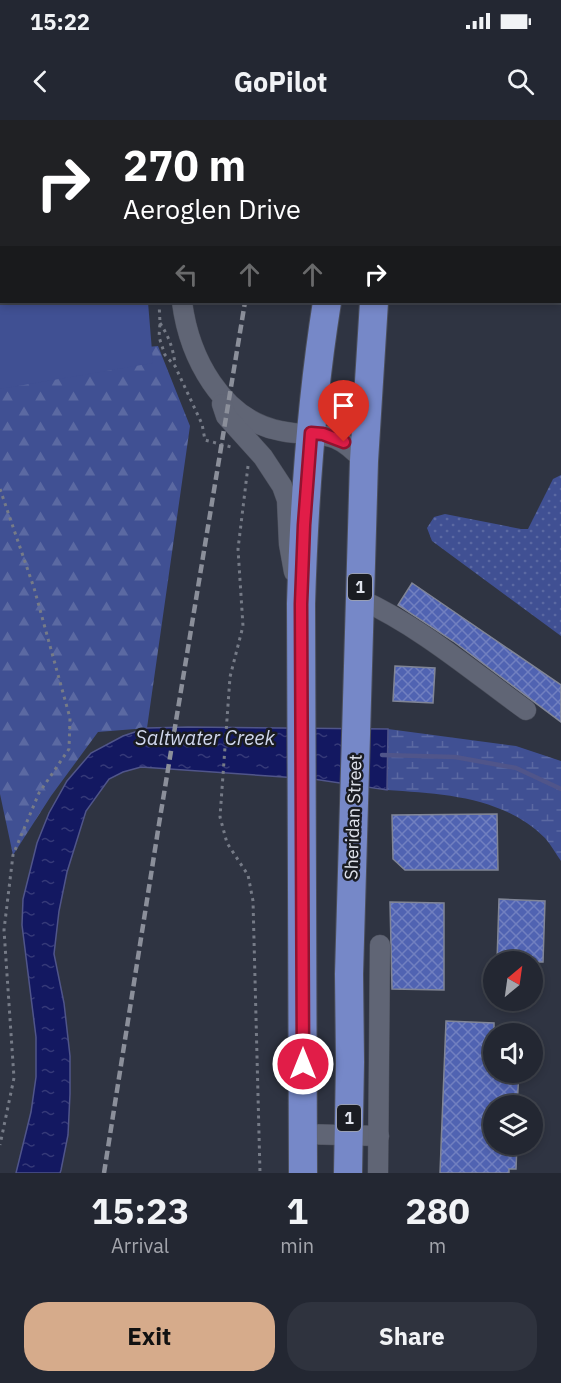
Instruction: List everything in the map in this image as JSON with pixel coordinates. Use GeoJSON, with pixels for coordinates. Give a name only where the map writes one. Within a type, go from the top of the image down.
{"type":"FeatureCollection","features":[{"type":"Feature","properties":{"kind":"highway"},"geometry":{"type":"LineString","coordinates":[[303,1173],[301,604],[304,525],[315,384],[327,303]]}},
{"type":"Feature","properties":{"kind":"highway","name":"1"},"geometry":{"type":"LineString","coordinates":[[364,461],[374,303]]}},
{"type":"Feature","properties":{"kind":"highway","name":"Sheridan Street"},"geometry":{"type":"LineString","coordinates":[[348,1173],[349,974],[364,461]]}},
{"type":"Feature","properties":{"kind":"street"},"geometry":{"type":"LineString","coordinates":[[182,303],[189,336],[199,361],[215,388],[228,404],[265,427],[282,432],[323,434],[344,442],[364,461]]}},
{"type":"Feature","properties":{"kind":"street"},"geometry":{"type":"LineString","coordinates":[[215,388],[226,416],[263,457],[282,486],[287,500],[289,544],[301,604]]}},
{"type":"Feature","properties":{"kind":"street"},"geometry":{"type":"LineString","coordinates":[[360,599],[416,629],[526,710]]}},
{"type":"Feature","properties":{"kind":"street"},"geometry":{"type":"LineString","coordinates":[[378,1173],[380,945]]}},
{"type":"Feature","properties":{"kind":"street"},"geometry":{"type":"LineString","coordinates":[[303,1134],[379,1136]]}},
{"type":"Feature","properties":{"kind":"path"},"geometry":{"type":"LineString","coordinates":[[159,303],[159,337],[165,354],[175,366],[202,424],[205,440],[231,448]]}},
{"type":"Feature","properties":{"kind":"path"},"geometry":{"type":"LineString","coordinates":[[160,323],[169,336],[174,350],[175,366]]}},
{"type":"Feature","properties":{"kind":"path"},"geometry":{"type":"LineString","coordinates":[[244,457],[248,467],[238,549],[243,626],[230,677],[220,817],[224,835],[248,875],[253,901],[260,1173]]}},
{"type":"Feature","properties":{"kind":"path"},"geometry":{"type":"LineString","coordinates":[[0,489],[34,588],[70,718],[69,749],[39,793],[13,855],[4,930],[14,1078],[0,1145]]}},
{"type":"Feature","properties":{"kind":"green space"},"geometry":{"type":"Polygon","coordinates":[[[0,303],[2,303],[27,358],[158,346],[190,426],[147,728],[98,732],[51,796],[13,855],[0,794],[0,303]]]}},
{"type":"Feature","properties":{"kind":"green space"},"geometry":{"type":"Polygon","coordinates":[[[0,303],[148,303],[153,363],[0,389],[0,303]]]}},
{"type":"Feature","properties":{"kind":"green space"},"geometry":{"type":"Polygon","coordinates":[[[561,475],[561,636],[432,541],[427,528],[434,517],[445,514],[528,529],[553,479],[561,475]]]}},
{"type":"Feature","properties":{"kind":"green space"},"geometry":{"type":"Polygon","coordinates":[[[388,729],[516,746],[561,761],[561,861],[545,838],[528,824],[491,805],[450,796],[387,790],[388,729]]]}},
{"type":"Feature","properties":{"kind":"water"},"geometry":{"type":"Polygon","coordinates":[[[147,728],[388,729],[387,790],[313,779],[141,767],[109,779],[86,811],[67,872],[59,911],[54,954],[64,1003],[70,1056],[68,1135],[61,1170],[60,1173],[16,1173],[31,1112],[36,1077],[36,1037],[22,925],[23,899],[37,843],[49,813],[67,781],[91,753],[123,736],[147,728]]]}},
{"type":"Feature","properties":{"kind":"building"},"geometry":{"type":"Polygon","coordinates":[[[412,583],[561,685],[561,722],[453,641],[398,605],[412,583]]]}},
{"type":"Feature","properties":{"kind":"building"},"geometry":{"type":"Polygon","coordinates":[[[395,666],[435,668],[433,703],[393,701],[395,666]]]}},
{"type":"Feature","properties":{"kind":"building"},"geometry":{"type":"Polygon","coordinates":[[[497,814],[498,870],[405,870],[393,859],[392,815],[497,814]]]}},
{"type":"Feature","properties":{"kind":"building"},"geometry":{"type":"Polygon","coordinates":[[[499,899],[545,901],[543,962],[543,951],[497,951],[499,899]]]}},
{"type":"Feature","properties":{"kind":"building"},"geometry":{"type":"Polygon","coordinates":[[[390,902],[444,903],[444,990],[392,989],[390,902]]]}},
{"type":"Feature","properties":{"kind":"building"},"geometry":{"type":"Polygon","coordinates":[[[446,1021],[494,1023],[483,1023],[483,1083],[518,1083],[518,1095],[483,1095],[483,1155],[517,1155],[516,1169],[509,1169],[509,1173],[440,1173],[446,1021]]]}},
{"type":"Feature","properties":{"kind":"waterway","name":"Saltwater Creek"},"geometry":{"type":"LineString","coordinates":[[382,755],[455,757],[516,768],[561,789]]}},
{"type":"Feature","properties":{"kind":"railway"},"geometry":{"type":"LineString","coordinates":[[104,1173],[245,303]]}},
{"type":"Feature","properties":{"kind":"route"},"geometry":{"type":"LineString","coordinates":[[303,1064],[301,604],[304,525],[311,433],[323,434],[344,442]]}}]}
